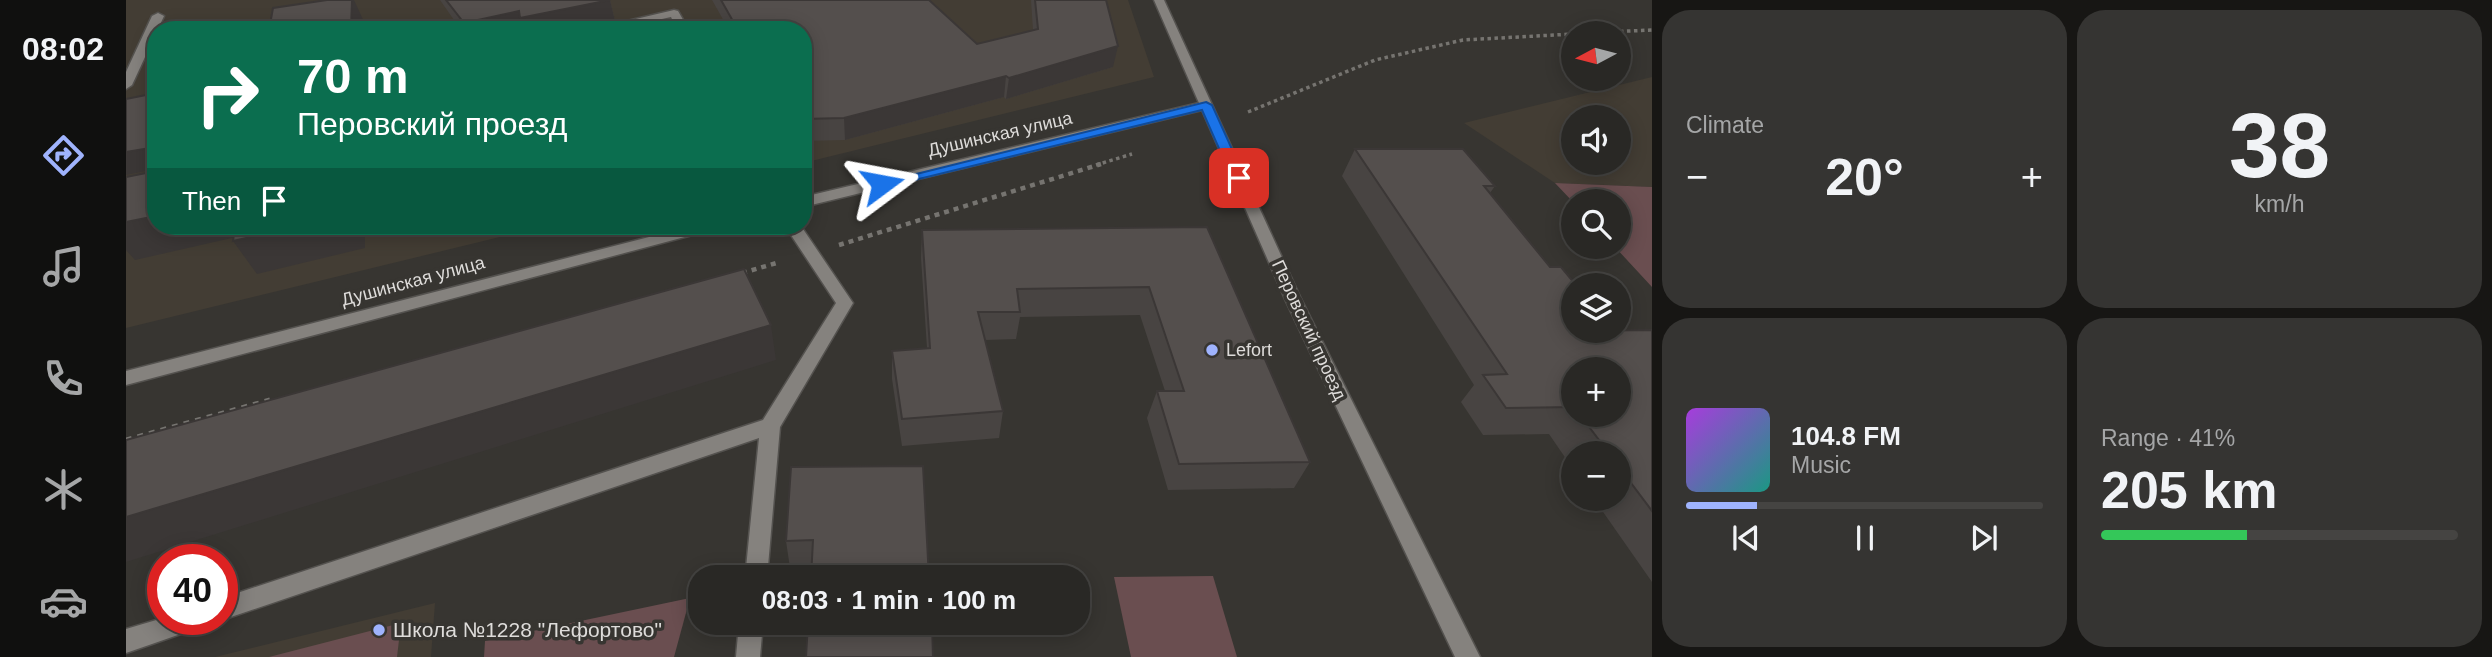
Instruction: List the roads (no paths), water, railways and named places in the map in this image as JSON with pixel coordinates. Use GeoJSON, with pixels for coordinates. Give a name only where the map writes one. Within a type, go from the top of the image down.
{"type":"FeatureCollection","features":[{"type":"Feature","properties":{"kind":"street","name":"Перовский проезд"},"geometry":{"type":"LineString","coordinates":[[1159,0],[1293,299],[1468,657]]}},
{"type":"Feature","properties":{"kind":"street"},"geometry":{"type":"LineString","coordinates":[[637,21],[674,13],[678,21]]}},
{"type":"Feature","properties":{"kind":"street"},"geometry":{"type":"LineString","coordinates":[[156,21],[158,16]]}},
{"type":"Feature","properties":{"kind":"street"},"geometry":{"type":"LineString","coordinates":[[126,85],[147,40]]}},
{"type":"Feature","properties":{"kind":"street","name":"Душинская улица"},"geometry":{"type":"LineString","coordinates":[[812,200],[1206,105]]}},
{"type":"Feature","properties":{"kind":"street","name":"Душинская улица"},"geometry":{"type":"LineString","coordinates":[[126,378],[675,235]]}},
{"type":"Feature","properties":{"kind":"street"},"geometry":{"type":"LineString","coordinates":[[757,565],[770,426],[845,303],[799,235]]}},
{"type":"Feature","properties":{"kind":"street"},"geometry":{"type":"LineString","coordinates":[[238,604],[770,426]]}},
{"type":"Feature","properties":{"kind":"street"},"geometry":{"type":"LineString","coordinates":[[126,641],[147,634]]}},
{"type":"Feature","properties":{"kind":"street"},"geometry":{"type":"LineString","coordinates":[[748,657],[750,635]]}},
{"type":"Feature","properties":{"kind":"place","name":"Lefort"},"geometry":{"type":"Point","coordinates":[1212,350]}},
{"type":"Feature","properties":{"kind":"place","name":"Школа №1228 \"Лефортово\""},"geometry":{"type":"Point","coordinates":[379,630]}}]}
